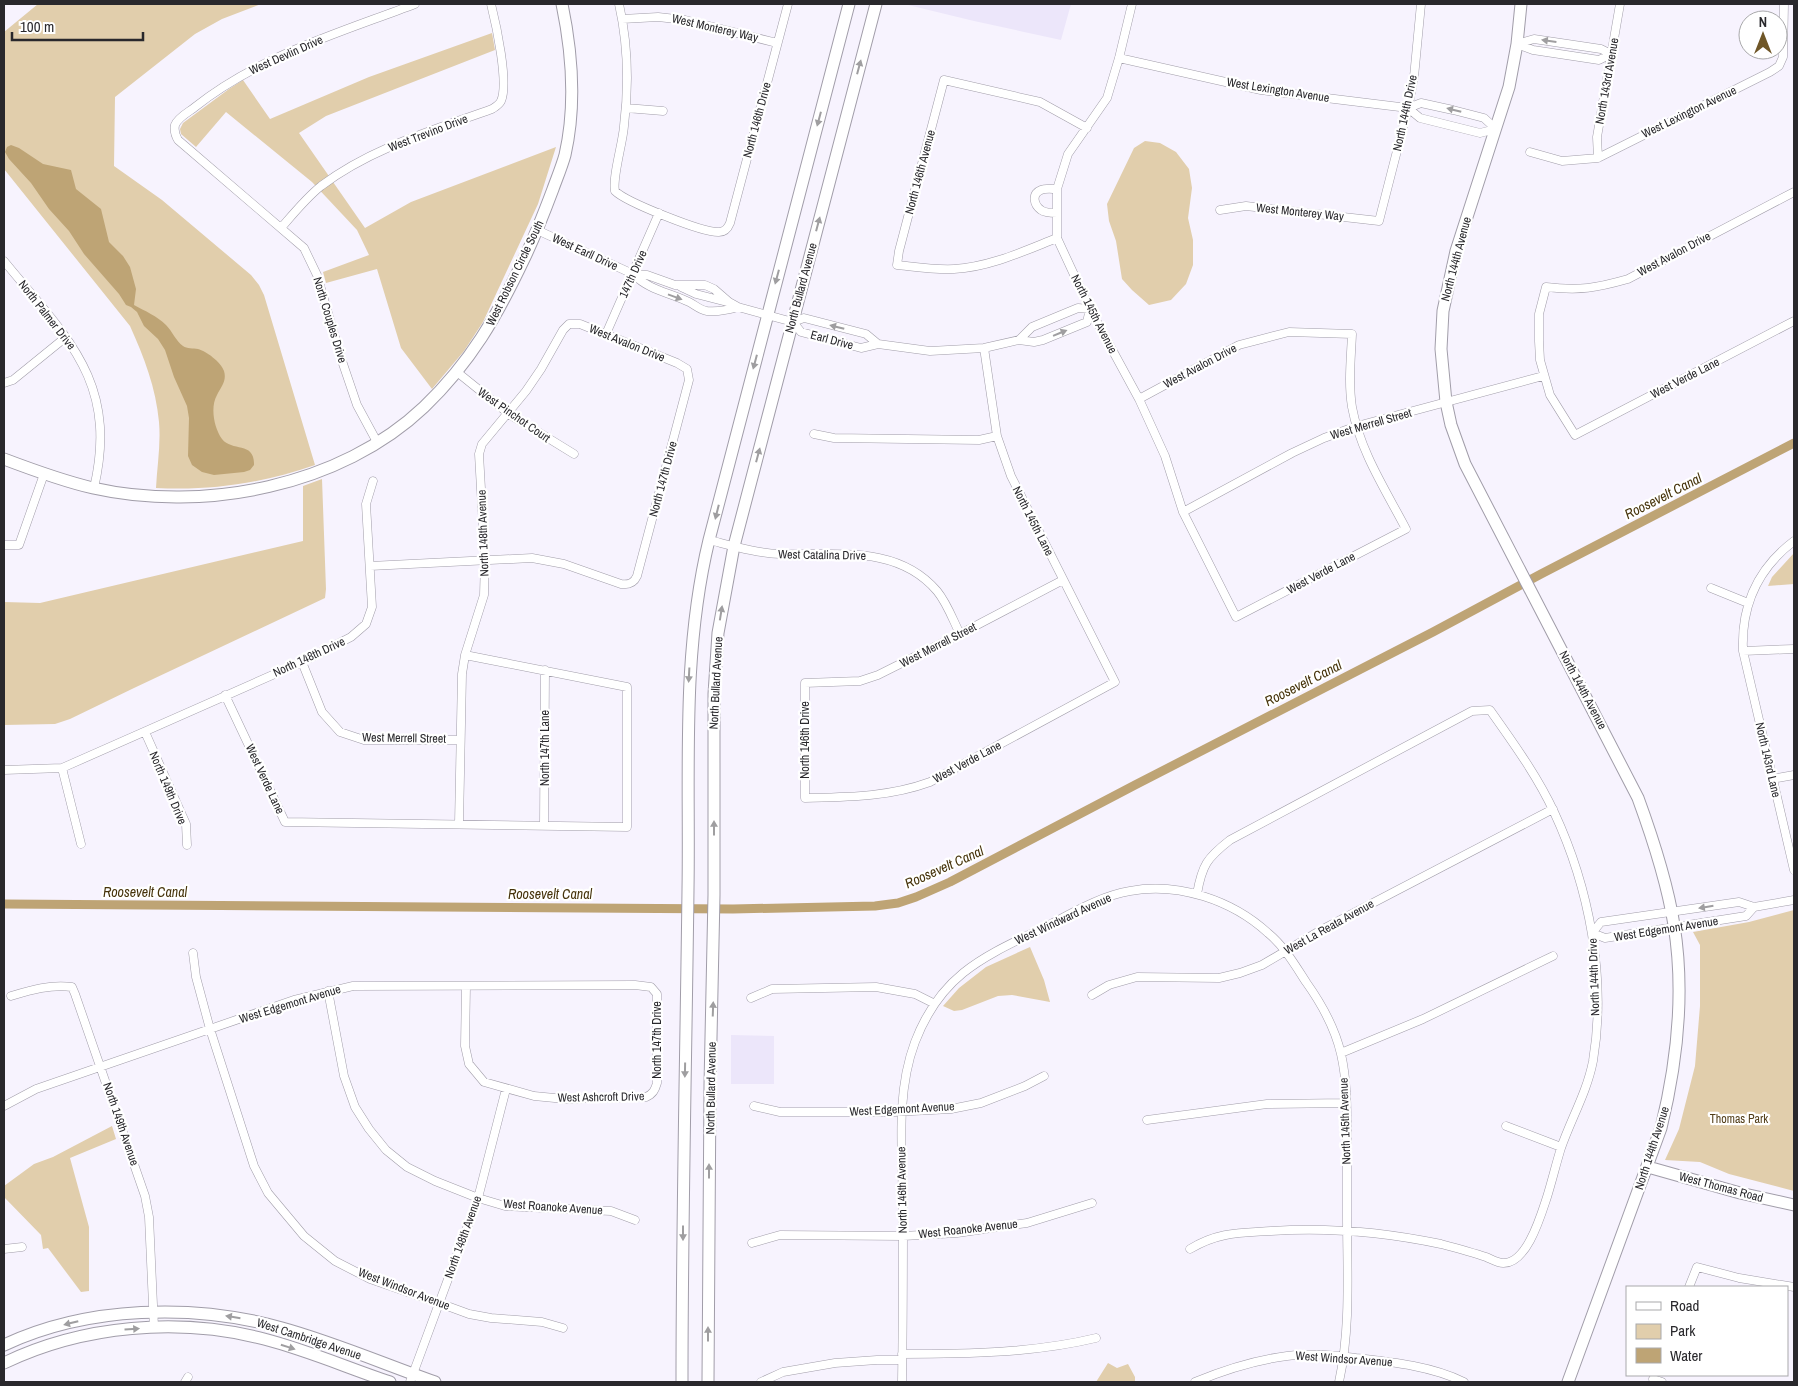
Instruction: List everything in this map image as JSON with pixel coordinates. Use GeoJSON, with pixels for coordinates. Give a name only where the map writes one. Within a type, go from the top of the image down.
{"type":"FeatureCollection","features":[{"type":"Feature","properties":{"kind":"main road","name":"West Robson Circle South"},"geometry":{"type":"LineString","coordinates":[[4,459],[44,474],[94,488],[129,494],[165,497],[210,496],[249,491],[298,480],[335,465],[377,442],[401,426],[423,408],[456,372],[491,325],[507,296],[537,230],[565,156],[569,131],[571,58],[562,4]]}},
{"type":"Feature","properties":{"kind":"main road","name":"North Bullard Avenue"},"geometry":{"type":"LineString","coordinates":[[682,1382],[690,672],[698,598],[709,540],[849,4]]}},
{"type":"Feature","properties":{"kind":"main road","name":"North Bullard Avenue"},"geometry":{"type":"LineString","coordinates":[[708,1382],[710,1086],[714,916],[714,694],[722,610],[734,546],[876,4]]}},
{"type":"Feature","properties":{"kind":"main road","name":"North 144th Avenue"},"geometry":{"type":"LineString","coordinates":[[1521,4],[1517,44],[1509,86],[1448,280],[1443,311],[1441,349],[1446,402],[1451,425],[1465,464],[1638,798],[1652,836],[1672,913],[1678,990],[1677,1041],[1668,1100],[1661,1128],[1568,1382]]}},
{"type":"Feature","properties":{"kind":"main road","name":"West Thomas Road"},"geometry":{"type":"LineString","coordinates":[[1648,1166],[1740,1193],[1794,1205]]}},
{"type":"Feature","properties":{"kind":"main road","name":"West Cambridge Avenue"},"geometry":{"type":"LineString","coordinates":[[4,1345],[42,1331],[81,1320],[154,1312],[200,1313],[265,1324],[301,1334],[411,1378],[435,1382]]}},
{"type":"Feature","properties":{"kind":"main road","name":"West Cambridge Avenue"},"geometry":{"type":"LineString","coordinates":[[4,1363],[44,1347],[76,1338],[124,1329],[178,1327],[220,1331],[264,1339],[390,1382]]}},
{"type":"Feature","properties":{"kind":"street","name":"West Devlin Drive"},"geometry":{"type":"LineString","coordinates":[[175,132],[178,120],[193,108],[222,87],[259,66],[292,51],[415,4]]}},
{"type":"Feature","properties":{"kind":"street","name":"West Trevino Drive"},"geometry":{"type":"LineString","coordinates":[[281,228],[315,192],[351,166],[389,147],[498,105],[502,96],[503,72],[500,43],[491,4]]}},
{"type":"Feature","properties":{"kind":"street"},"geometry":{"type":"LineString","coordinates":[[619,4],[627,61],[626,108],[623,138],[614,180],[615,191],[624,198],[659,213]]}},
{"type":"Feature","properties":{"kind":"street","name":"North 146th Drive"},"geometry":{"type":"LineString","coordinates":[[659,213],[702,229],[722,232],[727,229],[788,4]]}},
{"type":"Feature","properties":{"kind":"street","name":"North 145th Avenue"},"geometry":{"type":"LineString","coordinates":[[1132,4],[1107,98],[1068,154],[1057,189],[1057,238],[1090,309],[1139,399],[1165,456],[1183,512],[1236,618]]}},
{"type":"Feature","properties":{"kind":"street","name":"North 144th Drive"},"geometry":{"type":"LineString","coordinates":[[1379,221],[1408,108],[1414,77],[1422,4]]}},
{"type":"Feature","properties":{"kind":"street","name":"North 143rd Avenue"},"geometry":{"type":"LineString","coordinates":[[1598,158],[1597,137],[1620,4]]}},
{"type":"Feature","properties":{"kind":"street","name":"West Lexington Avenue"},"geometry":{"type":"LineString","coordinates":[[1530,152],[1562,161],[1598,158],[1770,72],[1779,66],[1783,57],[1784,4]]}},
{"type":"Feature","properties":{"kind":"street","name":"West Monterey Way"},"geometry":{"type":"LineString","coordinates":[[622,19],[658,17],[685,20],[777,43]]}},
{"type":"Feature","properties":{"kind":"street"},"geometry":{"type":"LineString","coordinates":[[1517,44],[1534,39],[1601,48],[1611,54]]}},
{"type":"Feature","properties":{"kind":"street","name":"West Lexington Avenue"},"geometry":{"type":"LineString","coordinates":[[1119,58],[1261,90],[1408,108],[1421,103],[1484,118],[1496,129]]}},
{"type":"Feature","properties":{"kind":"street","name":"North 146th Avenue"},"geometry":{"type":"LineString","coordinates":[[1057,238],[1000,260],[955,269],[897,265],[898,251],[944,80],[1040,102],[1086,128]]}},
{"type":"Feature","properties":{"kind":"street"},"geometry":{"type":"LineString","coordinates":[[626,108],[663,111]]}},
{"type":"Feature","properties":{"kind":"street","name":"West Lexington Avenue"},"geometry":{"type":"LineString","coordinates":[[1408,108],[1420,118],[1480,133],[1496,129]]}},
{"type":"Feature","properties":{"kind":"street","name":"North Couples Drive"},"geometry":{"type":"LineString","coordinates":[[175,132],[178,140],[304,248],[317,275],[354,397],[377,442]]}},
{"type":"Feature","properties":{"kind":"street"},"geometry":{"type":"LineString","coordinates":[[1057,189],[1042,189],[1036,193],[1034,198],[1036,205],[1042,211],[1057,213]]}},
{"type":"Feature","properties":{"kind":"street","name":"West Avalon Drive"},"geometry":{"type":"LineString","coordinates":[[1544,376],[1540,360],[1539,314],[1546,287],[1572,290],[1582,289],[1600,287],[1628,278],[1794,192]]}},
{"type":"Feature","properties":{"kind":"street","name":"West Monterey Way"},"geometry":{"type":"LineString","coordinates":[[1220,210],[1246,206],[1379,221]]}},
{"type":"Feature","properties":{"kind":"street","name":"147th Drive"},"geometry":{"type":"LineString","coordinates":[[606,334],[659,213]]}},
{"type":"Feature","properties":{"kind":"street","name":"West Earll Drive"},"geometry":{"type":"LineString","coordinates":[[537,230],[633,274],[647,276],[675,285],[705,285],[714,289],[738,307],[792,322]]}},
{"type":"Feature","properties":{"kind":"street","name":"North Palmer Drive"},"geometry":{"type":"LineString","coordinates":[[4,261],[66,337],[86,371],[98,407],[101,444],[99,467],[94,488]]}},
{"type":"Feature","properties":{"kind":"street","name":"West Earll Drive"},"geometry":{"type":"LineString","coordinates":[[633,274],[643,284],[688,302],[699,309],[718,311],[738,307]]}},
{"type":"Feature","properties":{"kind":"street","name":"Earl Drive"},"geometry":{"type":"LineString","coordinates":[[878,344],[866,334],[804,318],[792,322],[801,332],[861,348],[878,344],[930,352],[984,348],[1019,340],[1034,342],[1043,340],[1087,322],[1090,309],[1078,308],[1032,327],[1019,340]]}},
{"type":"Feature","properties":{"kind":"street","name":"West Verde Lane"},"geometry":{"type":"LineString","coordinates":[[1544,376],[1550,395],[1576,435],[1794,321]]}},
{"type":"Feature","properties":{"kind":"street","name":"West Avalon Drive"},"geometry":{"type":"LineString","coordinates":[[565,326],[580,324],[677,363],[687,369]]}},
{"type":"Feature","properties":{"kind":"street","name":"North 148th Avenue"},"geometry":{"type":"LineString","coordinates":[[459,824],[462,674],[465,655],[484,594],[486,560],[480,448],[483,442],[509,414],[541,369],[565,326]]}},
{"type":"Feature","properties":{"kind":"street","name":"West Avalon Drive"},"geometry":{"type":"LineString","coordinates":[[1139,399],[1239,345],[1288,332],[1352,334],[1350,380],[1352,405],[1357,426]]}},
{"type":"Feature","properties":{"kind":"street"},"geometry":{"type":"LineString","coordinates":[[4,383],[13,380],[66,337]]}},
{"type":"Feature","properties":{"kind":"street","name":"North 145th Lane"},"geometry":{"type":"LineString","coordinates":[[984,348],[997,436],[1011,476],[1115,682]]}},
{"type":"Feature","properties":{"kind":"street","name":"North 147th Drive"},"geometry":{"type":"LineString","coordinates":[[486,560],[524,558],[548,560],[618,583],[628,584],[634,582],[689,380],[687,369]]}},
{"type":"Feature","properties":{"kind":"street","name":"West Pinchot Court"},"geometry":{"type":"LineString","coordinates":[[456,372],[509,414],[574,454]]}},
{"type":"Feature","properties":{"kind":"street","name":"West Merrell Street"},"geometry":{"type":"LineString","coordinates":[[1183,512],[1292,453],[1324,438],[1357,426],[1544,376]]}},
{"type":"Feature","properties":{"kind":"street","name":"West Verde Lane"},"geometry":{"type":"LineString","coordinates":[[1236,618],[1406,529],[1365,452],[1357,426]]}},
{"type":"Feature","properties":{"kind":"street"},"geometry":{"type":"LineString","coordinates":[[814,434],[834,438],[979,440],[997,436]]}},
{"type":"Feature","properties":{"kind":"street"},"geometry":{"type":"LineString","coordinates":[[4,545],[19,545],[44,474]]}},
{"type":"Feature","properties":{"kind":"street","name":"North 148th Drive"},"geometry":{"type":"LineString","coordinates":[[225,695],[302,662],[351,637],[366,624],[372,607],[366,504],[373,481]]}},
{"type":"Feature","properties":{"kind":"street","name":"West Catalina Drive"},"geometry":{"type":"LineString","coordinates":[[709,540],[778,554],[867,555],[900,563],[917,572],[938,592],[960,634]]}},
{"type":"Feature","properties":{"kind":"street","name":"North 143rd Lane"},"geometry":{"type":"LineString","coordinates":[[1794,542],[1782,550],[1769,563],[1759,578],[1743,620],[1743,651],[1794,870]]}},
{"type":"Feature","properties":{"kind":"street"},"geometry":{"type":"LineString","coordinates":[[370,566],[486,560]]}},
{"type":"Feature","properties":{"kind":"street","name":"West Merrell Street"},"geometry":{"type":"LineString","coordinates":[[805,683],[860,680],[878,675],[1063,580]]}},
{"type":"Feature","properties":{"kind":"street"},"geometry":{"type":"LineString","coordinates":[[1711,588],[1748,603]]}},
{"type":"Feature","properties":{"kind":"street"},"geometry":{"type":"LineString","coordinates":[[1743,651],[1794,649]]}},
{"type":"Feature","properties":{"kind":"street"},"geometry":{"type":"LineString","coordinates":[[465,655],[545,670]]}},
{"type":"Feature","properties":{"kind":"street","name":"West Merrell Street"},"geometry":{"type":"LineString","coordinates":[[302,662],[322,712],[340,732],[364,740],[460,740]]}},
{"type":"Feature","properties":{"kind":"street","name":"West Verde Lane"},"geometry":{"type":"LineString","coordinates":[[225,695],[285,822],[627,827],[627,687],[545,670]]}},
{"type":"Feature","properties":{"kind":"street","name":"North 147th Lane"},"geometry":{"type":"LineString","coordinates":[[544,825],[545,670]]}},
{"type":"Feature","properties":{"kind":"street","name":"West Verde Lane"},"geometry":{"type":"LineString","coordinates":[[805,798],[882,795],[909,790],[923,785],[1115,682]]}},
{"type":"Feature","properties":{"kind":"street","name":"North 146th Drive"},"geometry":{"type":"LineString","coordinates":[[805,683],[805,798]]}},
{"type":"Feature","properties":{"kind":"street"},"geometry":{"type":"LineString","coordinates":[[4,770],[62,768],[225,695]]}},
{"type":"Feature","properties":{"kind":"street","name":"North 144th Drive"},"geometry":{"type":"LineString","coordinates":[[1196,894],[1203,867],[1212,854],[1230,840],[1472,711],[1490,710],[1513,741],[1553,809],[1566,838],[1581,885],[1592,934],[1596,966],[1597,1000],[1592,1061],[1586,1087],[1562,1147],[1542,1212],[1524,1251],[1517,1259],[1504,1263],[1460,1248],[1407,1237],[1347,1230]]}},
{"type":"Feature","properties":{"kind":"street","name":"North 149th Drive"},"geometry":{"type":"LineString","coordinates":[[144,732],[186,824],[187,845]]}},
{"type":"Feature","properties":{"kind":"street"},"geometry":{"type":"LineString","coordinates":[[62,768],[81,844]]}},
{"type":"Feature","properties":{"kind":"street"},"geometry":{"type":"LineString","coordinates":[[1772,779],[1794,775]]}},
{"type":"Feature","properties":{"kind":"street","name":"West La Reata Avenue"},"geometry":{"type":"LineString","coordinates":[[1092,995],[1109,985],[1137,977],[1219,978],[1240,973],[1262,964],[1323,929],[1553,809]]}},
{"type":"Feature","properties":{"kind":"street","name":"West Windward Avenue"},"geometry":{"type":"LineString","coordinates":[[933,1003],[952,982],[976,962],[1103,898],[1130,890],[1163,888],[1196,894]]}},
{"type":"Feature","properties":{"kind":"street","name":"North 145th Avenue"},"geometry":{"type":"LineString","coordinates":[[1196,894],[1237,910],[1270,934],[1285,951],[1311,989],[1328,1018],[1341,1053],[1346,1103],[1348,1282],[1344,1357],[1339,1382]]}},
{"type":"Feature","properties":{"kind":"street","name":"West Edgemont Avenue"},"geometry":{"type":"LineString","coordinates":[[1754,907],[1746,916],[1606,938],[1592,934],[1601,922],[1738,902],[1754,907],[1794,900]]}},
{"type":"Feature","properties":{"kind":"street","name":"West Windsor Avenue"},"geometry":{"type":"LineString","coordinates":[[193,953],[196,977],[210,1029],[254,1166],[268,1193],[286,1217],[304,1236],[335,1261],[370,1279],[469,1314],[542,1322],[563,1328]]}},
{"type":"Feature","properties":{"kind":"street"},"geometry":{"type":"LineString","coordinates":[[1341,1053],[1423,1020],[1553,956]]}},
{"type":"Feature","properties":{"kind":"street","name":"North 149th Avenue"},"geometry":{"type":"LineString","coordinates":[[11,996],[59,985],[72,987],[102,1067],[145,1196],[149,1216],[154,1327]]}},
{"type":"Feature","properties":{"kind":"street","name":"West Edgemont Avenue"},"geometry":{"type":"LineString","coordinates":[[4,1106],[36,1089],[294,1000],[353,986],[651,986]]}},
{"type":"Feature","properties":{"kind":"street","name":"West Ashcroft Drive"},"geometry":{"type":"LineString","coordinates":[[466,986],[465,1046],[469,1064],[484,1082],[534,1096],[565,1099],[637,1098],[652,1095]]}},
{"type":"Feature","properties":{"kind":"street","name":"North 147th Drive"},"geometry":{"type":"LineString","coordinates":[[651,986],[657,994],[657,1082],[652,1095]]}},
{"type":"Feature","properties":{"kind":"street"},"geometry":{"type":"LineString","coordinates":[[751,998],[772,990],[876,987],[915,994],[933,1003]]}},
{"type":"Feature","properties":{"kind":"street","name":"West Roanoke Avenue"},"geometry":{"type":"LineString","coordinates":[[328,991],[344,1076],[355,1107],[369,1129],[386,1150],[407,1167],[435,1181],[478,1198],[505,1206],[610,1211],[635,1220]]}},
{"type":"Feature","properties":{"kind":"street","name":"North 146th Avenue"},"geometry":{"type":"LineString","coordinates":[[902,1382],[902,1112],[908,1062],[914,1043],[933,1003]]}},
{"type":"Feature","properties":{"kind":"street","name":"West Edgemont Avenue"},"geometry":{"type":"LineString","coordinates":[[754,1106],[780,1112],[902,1112],[951,1108],[981,1103],[1044,1076]]}},
{"type":"Feature","properties":{"kind":"street","name":"North 148th Avenue"},"geometry":{"type":"LineString","coordinates":[[411,1378],[478,1198],[506,1089]]}},
{"type":"Feature","properties":{"kind":"street"},"geometry":{"type":"LineString","coordinates":[[1147,1120],[1267,1104],[1346,1103]]}},
{"type":"Feature","properties":{"kind":"street"},"geometry":{"type":"LineString","coordinates":[[1506,1126],[1562,1147]]}},
{"type":"Feature","properties":{"kind":"street","name":"West Roanoke Avenue"},"geometry":{"type":"LineString","coordinates":[[752,1243],[780,1235],[903,1236],[957,1233],[1027,1223],[1092,1203]]}},
{"type":"Feature","properties":{"kind":"street"},"geometry":{"type":"LineString","coordinates":[[1190,1249],[1205,1240],[1229,1233],[1301,1229],[1347,1230]]}},
{"type":"Feature","properties":{"kind":"street"},"geometry":{"type":"LineString","coordinates":[[4,1249],[22,1247]]}},
{"type":"Feature","properties":{"kind":"street"},"geometry":{"type":"LineString","coordinates":[[1689,1286],[1697,1267],[1739,1278],[1788,1286]]}},
{"type":"Feature","properties":{"kind":"street"},"geometry":{"type":"LineString","coordinates":[[761,1382],[783,1372],[835,1363],[1014,1350],[1080,1342],[1096,1338]]}},
{"type":"Feature","properties":{"kind":"street","name":"West Windsor Avenue"},"geometry":{"type":"LineString","coordinates":[[1195,1382],[1245,1364],[1288,1356],[1344,1357],[1401,1363],[1452,1376],[1464,1382]]}},
{"type":"Feature","properties":{"kind":"street"},"geometry":{"type":"LineString","coordinates":[[1653,1378],[1662,1382]]}},
{"type":"Feature","properties":{"kind":"shaded area"},"geometry":{"type":"Polygon","coordinates":[[[904,4],[1071,4],[1061,40],[904,4]]]}},
{"type":"Feature","properties":{"kind":"shaded area"},"geometry":{"type":"Polygon","coordinates":[[[731,1035],[774,1036],[774,1084],[731,1084],[731,1035]]]}},
{"type":"Feature","properties":{"kind":"green space"},"geometry":{"type":"Polygon","coordinates":[[[38,4],[261,4],[222,19],[195,34],[115,97],[114,166],[162,200],[251,275],[259,285],[264,295],[315,465],[276,477],[217,487],[156,488],[160,439],[157,409],[149,373],[130,326],[4,169],[4,32],[38,4]]]}},
{"type":"Feature","properties":{"kind":"green space"},"geometry":{"type":"Polygon","coordinates":[[[492,33],[495,50],[326,116],[299,133],[365,228],[411,202],[556,147],[538,204],[483,322],[464,351],[432,389],[401,348],[377,269],[326,283],[323,272],[369,255],[357,230],[312,182],[226,112],[196,147],[181,134],[180,129],[183,123],[243,80],[270,119],[369,77],[492,33]]]}},
{"type":"Feature","properties":{"kind":"green space"},"geometry":{"type":"Polygon","coordinates":[[[1145,141],[1160,143],[1176,152],[1189,169],[1192,188],[1188,218],[1193,240],[1193,265],[1186,284],[1171,300],[1149,305],[1122,279],[1116,241],[1109,221],[1107,204],[1134,148],[1145,141]]]}},
{"type":"Feature","properties":{"kind":"green space"},"geometry":{"type":"Polygon","coordinates":[[[322,479],[325,598],[70,719],[55,724],[4,725],[4,602],[40,603],[303,541],[303,486],[322,479]]]}},
{"type":"Feature","properties":{"kind":"green space"},"geometry":{"type":"Polygon","coordinates":[[[1794,553],[1794,584],[1768,586],[1772,577],[1794,553]]]}},
{"type":"Feature","properties":{"kind":"green space","name":"Thomas Park"},"geometry":{"type":"Polygon","coordinates":[[[1794,910],[1794,1191],[1729,1174],[1700,1162],[1665,1160],[1679,1129],[1695,1066],[1700,1006],[1700,945],[1693,932],[1749,922],[1794,910]]]}},
{"type":"Feature","properties":{"kind":"green space"},"geometry":{"type":"Polygon","coordinates":[[[1030,947],[1044,980],[1050,1002],[1012,995],[998,996],[962,1010],[954,1011],[943,1006],[959,988],[986,967],[1030,947]]]}},
{"type":"Feature","properties":{"kind":"green space"},"geometry":{"type":"Polygon","coordinates":[[[112,1126],[116,1139],[70,1158],[89,1227],[89,1291],[81,1292],[48,1248],[43,1249],[41,1235],[4,1197],[4,1186],[34,1164],[53,1157],[112,1126]]]}},
{"type":"Feature","properties":{"kind":"green space"},"geometry":{"type":"Polygon","coordinates":[[[1108,1363],[1117,1368],[1128,1364],[1135,1377],[1135,1382],[1096,1382],[1108,1363]]]}},
{"type":"Feature","properties":{"kind":"water"},"geometry":{"type":"Polygon","coordinates":[[[11,145],[19,148],[43,164],[71,170],[76,189],[101,209],[109,242],[123,256],[130,267],[136,289],[134,305],[151,314],[168,327],[183,346],[201,350],[209,354],[220,364],[225,378],[215,400],[213,411],[215,423],[219,434],[226,443],[251,453],[254,465],[250,470],[214,475],[202,472],[192,465],[188,456],[189,418],[187,406],[165,350],[158,339],[144,326],[137,312],[126,305],[119,294],[84,254],[69,231],[49,209],[31,183],[9,159],[5,152],[7,147],[11,145]]]}},
{"type":"Feature","properties":{"kind":"waterway","name":"Roosevelt Canal"},"geometry":{"type":"LineString","coordinates":[[4,904],[733,909],[875,906],[898,903],[950,882],[1794,443]]}}]}
